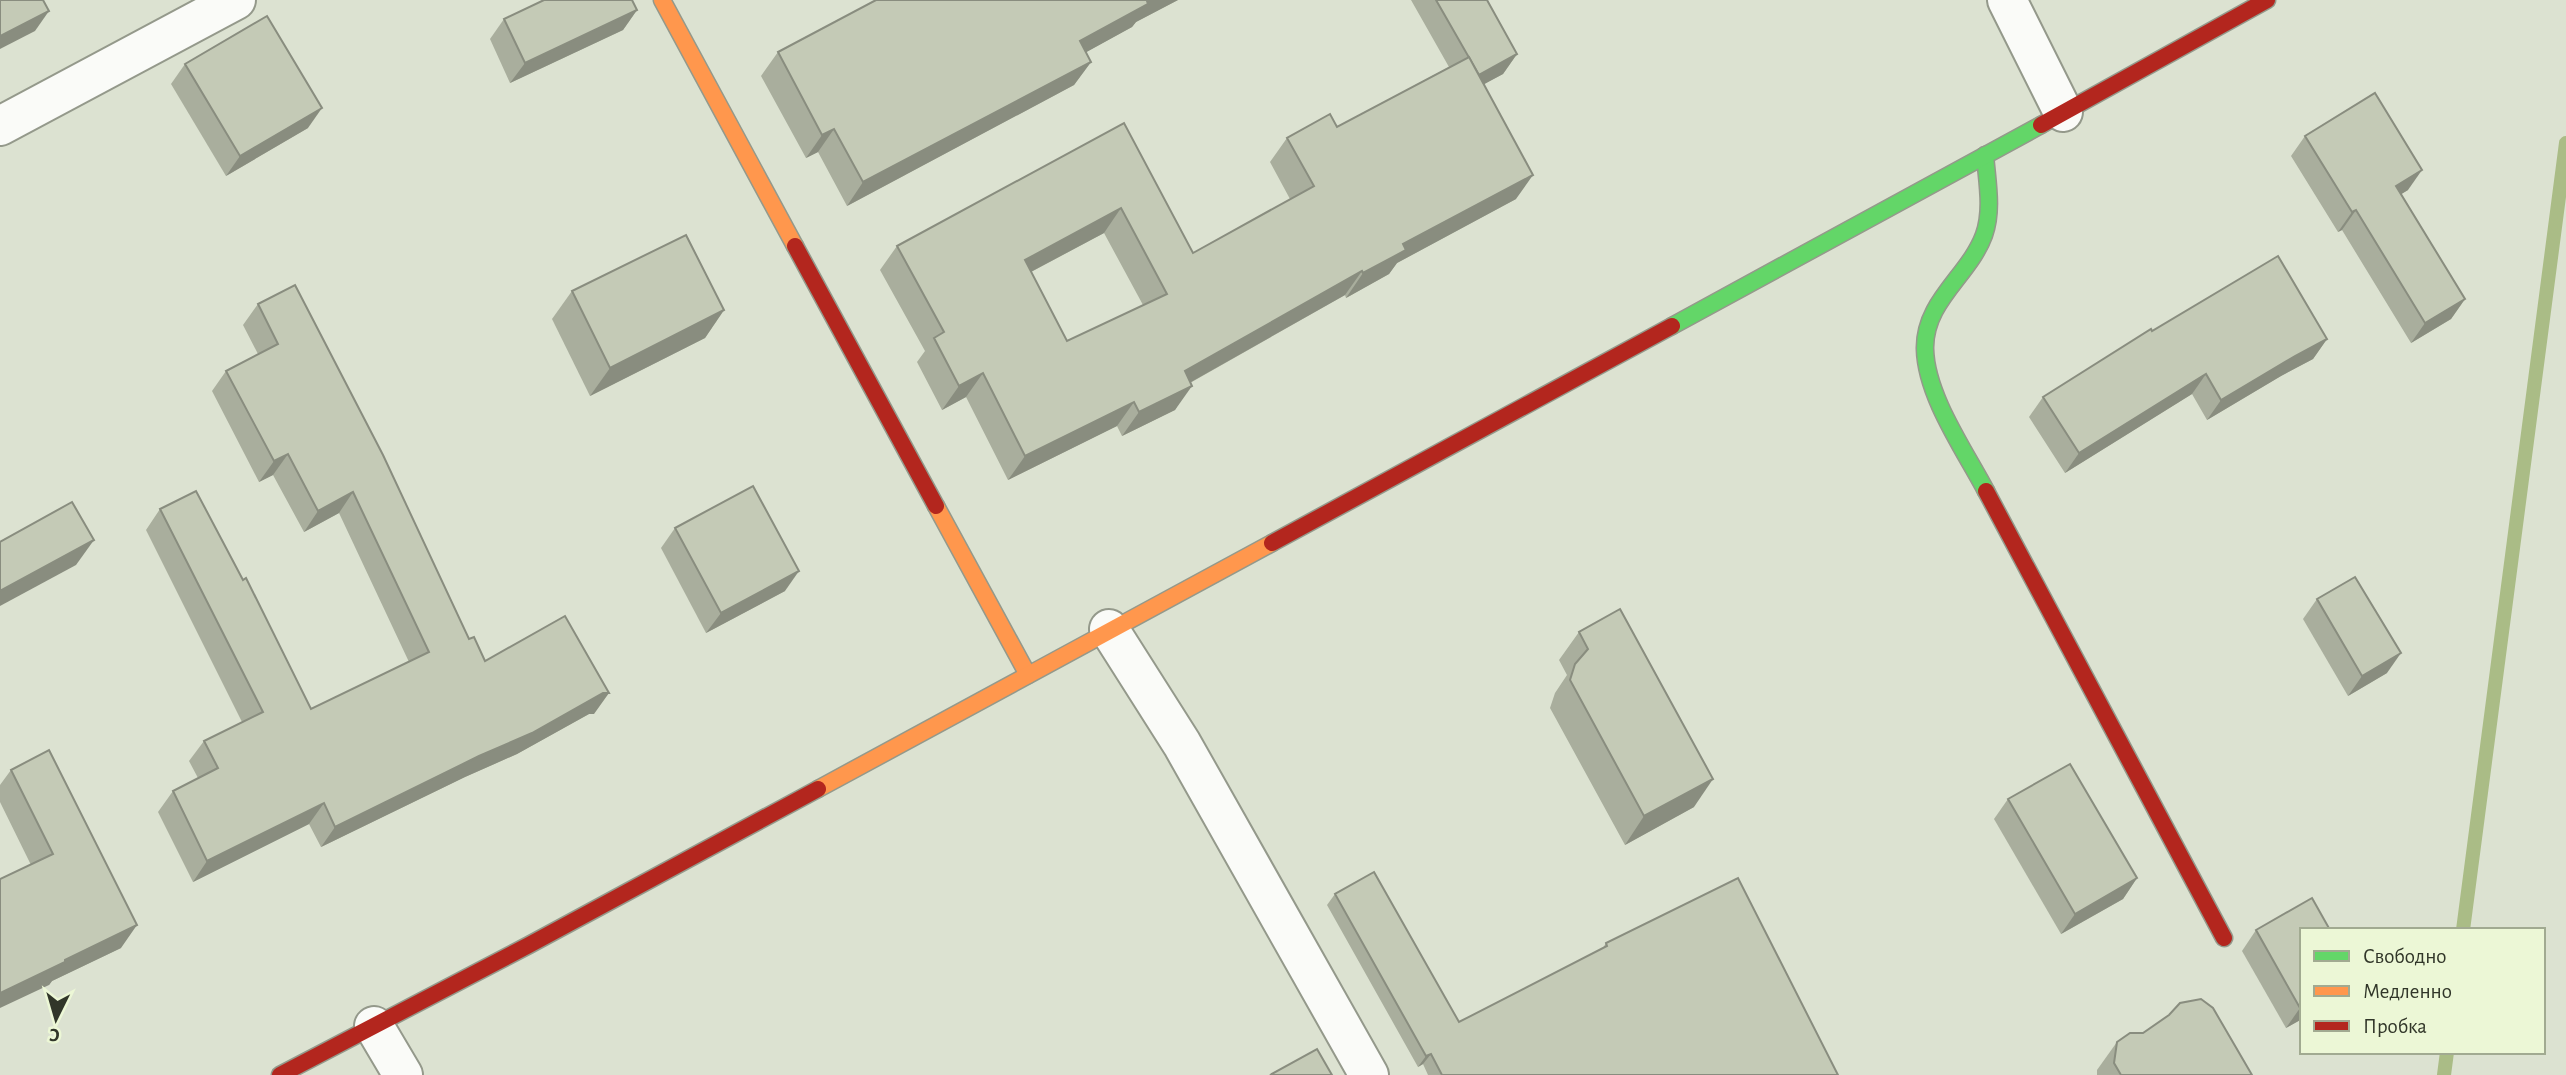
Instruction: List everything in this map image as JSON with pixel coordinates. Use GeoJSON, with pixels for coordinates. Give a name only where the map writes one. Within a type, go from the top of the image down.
{"type":"FeatureCollection","features":[{"type":"Feature","properties":{"kind":"main road"},"geometry":{"type":"LineString","coordinates":[[662,0],[1028,674]]}},
{"type":"Feature","properties":{"kind":"main road"},"geometry":{"type":"LineString","coordinates":[[280,1075],[541,939],[2267,0]]}},
{"type":"Feature","properties":{"kind":"main road"},"geometry":{"type":"LineString","coordinates":[[1985,155],[1988,197],[1984,234],[1972,257],[1940,299],[1929,320],[1925,346],[1927,371],[1946,416],[2224,938]]}},
{"type":"Feature","properties":{"kind":"street"},"geometry":{"type":"LineString","coordinates":[[0,127],[236,0]]}},
{"type":"Feature","properties":{"kind":"street"},"geometry":{"type":"LineString","coordinates":[[2007,0],[2063,112]]}},
{"type":"Feature","properties":{"kind":"street"},"geometry":{"type":"LineString","coordinates":[[1109,629],[1182,744],[1369,1075]]}},
{"type":"Feature","properties":{"kind":"street"},"geometry":{"type":"LineString","coordinates":[[374,1026],[404,1075]]}},
{"type":"Feature","properties":{"kind":"building"},"geometry":{"type":"Polygon","coordinates":[[[0,0],[43,0],[49,11],[0,36],[0,0]]]}},
{"type":"Feature","properties":{"kind":"building"},"geometry":{"type":"Polygon","coordinates":[[[544,0],[632,0],[637,10],[525,63],[504,19],[544,0]]]}},
{"type":"Feature","properties":{"kind":"building"},"geometry":{"type":"Polygon","coordinates":[[[876,0],[1149,0],[1148,4],[1080,41],[1091,62],[863,182],[834,129],[822,135],[778,52],[876,0]]]}},
{"type":"Feature","properties":{"kind":"building"},"geometry":{"type":"Polygon","coordinates":[[[1436,0],[1487,0],[1517,54],[1479,75],[1436,0]]]}},
{"type":"Feature","properties":{"kind":"building"},"geometry":{"type":"Polygon","coordinates":[[[267,16],[322,108],[240,156],[185,64],[267,16]]]}},
{"type":"Feature","properties":{"kind":"building"},"geometry":{"type":"Polygon","coordinates":[[[1469,57],[1533,175],[1403,244],[1406,250],[1363,273],[1362,271],[1185,371],[1192,386],[1139,412],[1134,402],[1025,456],[983,373],[959,386],[934,338],[944,332],[897,246],[1124,123],[1193,253],[1314,186],[1287,138],[1330,114],[1337,127],[1469,57]],[[1121,208],[1025,260],[1067,341],[1167,294],[1121,208]]]}},
{"type":"Feature","properties":{"kind":"building"},"geometry":{"type":"Polygon","coordinates":[[[2375,93],[2422,170],[2396,186],[2465,299],[2425,323],[2356,210],[2352,212],[2305,136],[2375,93]]]}},
{"type":"Feature","properties":{"kind":"building"},"geometry":{"type":"Polygon","coordinates":[[[686,235],[724,310],[610,368],[572,291],[686,235]]]}},
{"type":"Feature","properties":{"kind":"building"},"geometry":{"type":"Polygon","coordinates":[[[2278,256],[2327,339],[2221,400],[2206,374],[2079,453],[2043,397],[2151,329],[2152,331],[2278,256]]]}},
{"type":"Feature","properties":{"kind":"building"},"geometry":{"type":"Polygon","coordinates":[[[295,285],[383,455],[469,639],[474,637],[485,661],[565,616],[609,693],[603,693],[532,733],[335,827],[324,803],[207,861],[173,791],[218,768],[204,741],[263,712],[160,509],[196,491],[243,580],[246,578],[311,709],[429,652],[353,492],[318,511],[288,454],[274,461],[226,371],[278,344],[258,304],[295,285]]]}},
{"type":"Feature","properties":{"kind":"building"},"geometry":{"type":"Polygon","coordinates":[[[753,486],[799,571],[721,613],[675,528],[753,486]]]}},
{"type":"Feature","properties":{"kind":"building"},"geometry":{"type":"Polygon","coordinates":[[[72,502],[94,540],[0,591],[0,542],[72,502]]]}},
{"type":"Feature","properties":{"kind":"building"},"geometry":{"type":"Polygon","coordinates":[[[2355,577],[2401,653],[2362,676],[2317,599],[2355,577]]]}},
{"type":"Feature","properties":{"kind":"building"},"geometry":{"type":"Polygon","coordinates":[[[1620,609],[1713,779],[1644,816],[1570,680],[1575,664],[1588,649],[1579,632],[1620,609]]]}},
{"type":"Feature","properties":{"kind":"building"},"geometry":{"type":"Polygon","coordinates":[[[49,750],[137,925],[0,993],[0,879],[53,854],[11,770],[49,750]]]}},
{"type":"Feature","properties":{"kind":"building"},"geometry":{"type":"Polygon","coordinates":[[[2070,764],[2137,878],[2075,914],[2008,799],[2070,764]]]}},
{"type":"Feature","properties":{"kind":"building"},"geometry":{"type":"Polygon","coordinates":[[[1374,872],[1459,1022],[1607,946],[1606,943],[1738,878],[1838,1075],[1442,1075],[1431,1054],[1426,1056],[1335,894],[1374,872]]]}},
{"type":"Feature","properties":{"kind":"building"},"geometry":{"type":"Polygon","coordinates":[[[2312,898],[2329,928],[2300,928],[2300,1008],[2256,930],[2312,898]]]}},
{"type":"Feature","properties":{"kind":"building"},"geometry":{"type":"Polygon","coordinates":[[[2201,999],[2213,1008],[2252,1075],[2121,1075],[2114,1063],[2117,1042],[2130,1033],[2143,1033],[2169,1015],[2180,1003],[2201,999]]]}},
{"type":"Feature","properties":{"kind":"building"},"geometry":{"type":"Polygon","coordinates":[[[1317,1049],[1332,1075],[1270,1075],[1317,1049]]]}},
{"type":"Feature","properties":{"kind":"waterway"},"geometry":{"type":"LineString","coordinates":[[2463,928],[2566,143]]}},
{"type":"Feature","properties":{"kind":"waterway"},"geometry":{"type":"LineString","coordinates":[[2444,1075],[2447,1054]]}},
{"type":"Feature","properties":{"kind":"traffic: fast"},"geometry":{"type":"LineString","coordinates":[[1672,326],[2041,125]]}},
{"type":"Feature","properties":{"kind":"traffic: fast"},"geometry":{"type":"LineString","coordinates":[[1985,155],[1989,206],[1984,235],[1977,250],[1939,303],[1927,332],[1925,349],[1927,367],[1939,404],[1986,491]]}},
{"type":"Feature","properties":{"kind":"traffic: slow"},"geometry":{"type":"LineString","coordinates":[[662,0],[795,246]]}},
{"type":"Feature","properties":{"kind":"traffic: slow"},"geometry":{"type":"LineString","coordinates":[[936,506],[1028,675]]}},
{"type":"Feature","properties":{"kind":"traffic: slow"},"geometry":{"type":"LineString","coordinates":[[818,789],[1272,543]]}},
{"type":"Feature","properties":{"kind":"traffic: jam"},"geometry":{"type":"LineString","coordinates":[[2041,125],[2267,0]]}},
{"type":"Feature","properties":{"kind":"traffic: jam"},"geometry":{"type":"LineString","coordinates":[[795,246],[936,506]]}},
{"type":"Feature","properties":{"kind":"traffic: jam"},"geometry":{"type":"LineString","coordinates":[[1272,543],[1672,326]]}},
{"type":"Feature","properties":{"kind":"traffic: jam"},"geometry":{"type":"LineString","coordinates":[[1986,491],[2224,938]]}},
{"type":"Feature","properties":{"kind":"traffic: jam"},"geometry":{"type":"LineString","coordinates":[[280,1075],[818,789]]}}]}
